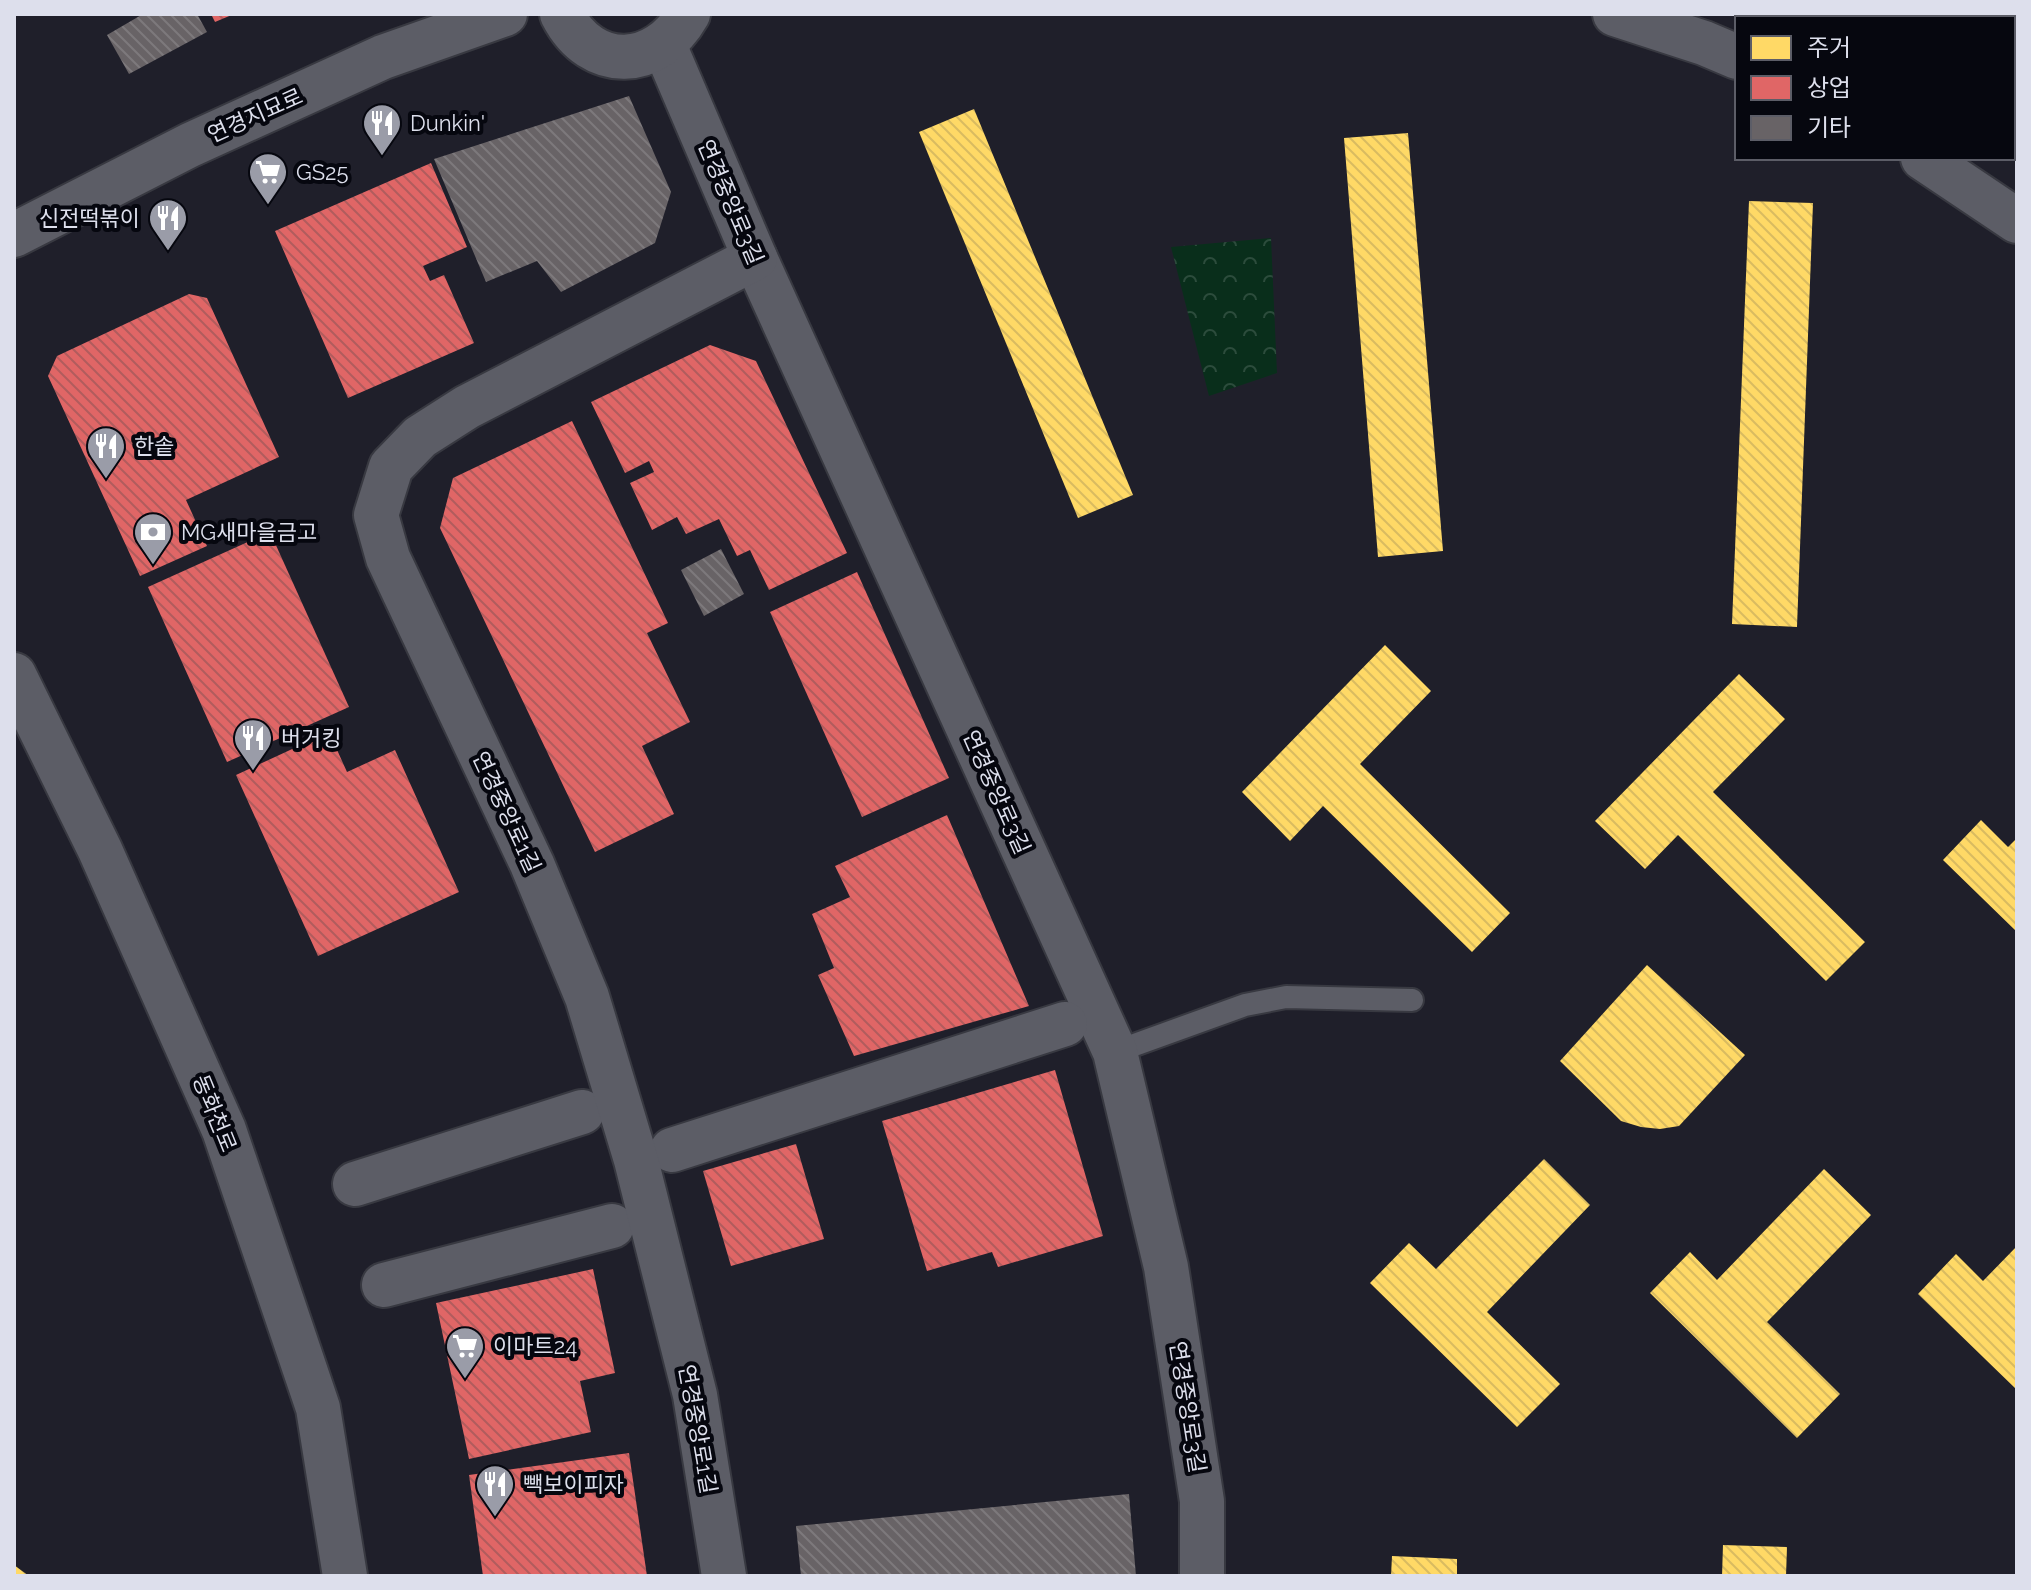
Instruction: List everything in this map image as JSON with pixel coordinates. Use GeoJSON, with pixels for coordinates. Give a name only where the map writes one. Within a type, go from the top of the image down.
{"type":"FeatureCollection","features":[{"type":"Feature","properties":{"kind":"street","name":"연경지묘로"},"geometry":{"type":"LineString","coordinates":[[14,235],[190,145],[369,63],[505,14]]}},
{"type":"Feature","properties":{"kind":"street"},"geometry":{"type":"LineString","coordinates":[[562,14],[573,33],[588,46],[606,55],[626,58],[646,54],[676,30]]}},
{"type":"Feature","properties":{"kind":"street"},"geometry":{"type":"LineString","coordinates":[[1621,15],[1735,56]]}},
{"type":"Feature","properties":{"kind":"street","name":"연경중앙로3길"},"geometry":{"type":"LineString","coordinates":[[676,30],[755,258],[1115,1052],[1166,1267],[1202,1501],[1202,1576]]}},
{"type":"Feature","properties":{"kind":"street"},"geometry":{"type":"LineString","coordinates":[[1926,160],[2017,221]]}},
{"type":"Feature","properties":{"kind":"street","name":"연경중앙로1길"},"geometry":{"type":"LineString","coordinates":[[724,1576],[695,1395],[636,1160],[587,997],[532,864],[388,558],[376,515],[391,467],[420,437],[467,407],[755,258]]}},
{"type":"Feature","properties":{"kind":"street","name":"동화천로"},"geometry":{"type":"LineString","coordinates":[[14,675],[100,850],[224,1130],[318,1408],[345,1576]]}},
{"type":"Feature","properties":{"kind":"street"},"geometry":{"type":"LineString","coordinates":[[672,1150],[1065,1024]]}},
{"type":"Feature","properties":{"kind":"street"},"geometry":{"type":"LineString","coordinates":[[355,1184],[582,1112]]}},
{"type":"Feature","properties":{"kind":"street"},"geometry":{"type":"LineString","coordinates":[[384,1285],[612,1226]]}},
{"type":"Feature","properties":{"kind":"lane"},"geometry":{"type":"LineString","coordinates":[[1115,1052],[1245,1005],[1286,997],[1412,1000]]}},
{"type":"Feature","properties":{"kind":"green space"},"geometry":{"type":"Polygon","coordinates":[[[1271,238],[1277,373],[1209,396],[1171,247],[1271,238]]]}},
{"type":"Feature","properties":{"kind":"building: 주거"},"geometry":{"type":"Polygon","coordinates":[[[2017,36],[2017,92],[2015,90],[2017,36]]]}},
{"type":"Feature","properties":{"kind":"building: 주거"},"geometry":{"type":"Polygon","coordinates":[[[974,109],[1133,495],[1078,518],[919,132],[974,109]]]}},
{"type":"Feature","properties":{"kind":"building: 주거"},"geometry":{"type":"Polygon","coordinates":[[[1408,133],[1443,551],[1378,557],[1344,138],[1408,133]]]}},
{"type":"Feature","properties":{"kind":"building: 주거"},"geometry":{"type":"Polygon","coordinates":[[[1749,201],[1813,203],[1797,627],[1732,624],[1749,201]]]}},
{"type":"Feature","properties":{"kind":"building: 주거"},"geometry":{"type":"Polygon","coordinates":[[[1385,645],[1431,691],[1360,764],[1510,913],[1472,952],[1323,806],[1290,841],[1242,792],[1385,645]]]}},
{"type":"Feature","properties":{"kind":"building: 주거"},"geometry":{"type":"Polygon","coordinates":[[[1739,674],[1785,719],[1713,792],[1865,942],[1826,981],[1678,835],[1645,869],[1595,821],[1739,674]]]}},
{"type":"Feature","properties":{"kind":"building: 주거"},"geometry":{"type":"Polygon","coordinates":[[[1981,820],[2008,847],[2017,838],[2017,932],[1943,860],[1981,820]]]}},
{"type":"Feature","properties":{"kind":"building: 주거"},"geometry":{"type":"Polygon","coordinates":[[[1647,965],[1745,1055],[1679,1126],[1660,1129],[1621,1121],[1560,1061],[1647,965]]]}},
{"type":"Feature","properties":{"kind":"building: 주거"},"geometry":{"type":"Polygon","coordinates":[[[1544,1159],[1590,1205],[1487,1312],[1560,1384],[1517,1427],[1370,1283],[1409,1243],[1436,1269],[1544,1159]]]}},
{"type":"Feature","properties":{"kind":"building: 주거"},"geometry":{"type":"Polygon","coordinates":[[[1824,1169],[1871,1215],[1767,1322],[1840,1394],[1797,1438],[1650,1293],[1690,1252],[1717,1280],[1824,1169]]]}},
{"type":"Feature","properties":{"kind":"building: 주거"},"geometry":{"type":"Polygon","coordinates":[[[2017,1246],[2017,1390],[1918,1294],[1956,1254],[1983,1281],[2017,1246]]]}},
{"type":"Feature","properties":{"kind":"building: 주거"},"geometry":{"type":"Polygon","coordinates":[[[1723,1545],[1787,1547],[1786,1576],[1722,1576],[1723,1545]]]}},
{"type":"Feature","properties":{"kind":"building: 주거"},"geometry":{"type":"Polygon","coordinates":[[[1392,1556],[1457,1559],[1457,1576],[1391,1576],[1392,1556]]]}},
{"type":"Feature","properties":{"kind":"building: 주거"},"geometry":{"type":"Polygon","coordinates":[[[14,1565],[29,1576],[14,1576],[14,1565]]]}},
{"type":"Feature","properties":{"kind":"building: 상업"},"geometry":{"type":"Polygon","coordinates":[[[211,14],[234,14],[215,22],[211,14]]]}},
{"type":"Feature","properties":{"kind":"building: 상업"},"geometry":{"type":"Polygon","coordinates":[[[431,163],[467,247],[423,266],[430,281],[444,275],[474,343],[348,398],[275,231],[431,163]]]}},
{"type":"Feature","properties":{"kind":"building: 상업"},"geometry":{"type":"Polygon","coordinates":[[[189,294],[207,298],[279,457],[186,500],[207,546],[140,576],[48,376],[57,356],[189,294]]]}},
{"type":"Feature","properties":{"kind":"building: 상업"},"geometry":{"type":"Polygon","coordinates":[[[710,345],[756,361],[847,553],[769,590],[750,550],[737,556],[719,519],[686,534],[677,517],[652,530],[630,483],[654,472],[649,461],[625,473],[591,402],[710,345]]]}},
{"type":"Feature","properties":{"kind":"building: 상업"},"geometry":{"type":"Polygon","coordinates":[[[572,421],[668,623],[647,633],[690,722],[642,746],[674,814],[595,852],[440,528],[453,478],[572,421]]]}},
{"type":"Feature","properties":{"kind":"building: 상업"},"geometry":{"type":"Polygon","coordinates":[[[270,532],[349,707],[227,762],[148,587],[270,532]]]}},
{"type":"Feature","properties":{"kind":"building: 상업"},"geometry":{"type":"Polygon","coordinates":[[[857,572],[949,778],[862,817],[770,612],[857,572]]]}},
{"type":"Feature","properties":{"kind":"building: 상업"},"geometry":{"type":"Polygon","coordinates":[[[329,732],[347,772],[395,750],[459,892],[318,956],[236,775],[329,732]]]}},
{"type":"Feature","properties":{"kind":"building: 상업"},"geometry":{"type":"Polygon","coordinates":[[[947,815],[1029,1006],[854,1056],[818,975],[834,968],[812,914],[850,897],[835,866],[947,815]]]}},
{"type":"Feature","properties":{"kind":"building: 상업"},"geometry":{"type":"Polygon","coordinates":[[[1055,1070],[1103,1236],[998,1267],[992,1252],[927,1271],[882,1121],[1055,1070]]]}},
{"type":"Feature","properties":{"kind":"building: 상업"},"geometry":{"type":"Polygon","coordinates":[[[796,1144],[824,1239],[731,1266],[703,1171],[796,1144]]]}},
{"type":"Feature","properties":{"kind":"building: 상업"},"geometry":{"type":"Polygon","coordinates":[[[593,1269],[615,1373],[580,1381],[591,1432],[469,1459],[436,1303],[593,1269]]]}},
{"type":"Feature","properties":{"kind":"building: 상업"},"geometry":{"type":"Polygon","coordinates":[[[629,1453],[647,1576],[483,1576],[469,1475],[629,1453]]]}},
{"type":"Feature","properties":{"kind":"building: 기타"},"geometry":{"type":"Polygon","coordinates":[[[143,14],[197,14],[207,32],[129,74],[107,35],[143,14]]]}},
{"type":"Feature","properties":{"kind":"building: 기타"},"geometry":{"type":"Polygon","coordinates":[[[629,96],[671,192],[655,243],[561,292],[537,261],[486,282],[434,159],[629,96]]]}},
{"type":"Feature","properties":{"kind":"building: 기타"},"geometry":{"type":"Polygon","coordinates":[[[721,549],[744,594],[704,616],[681,570],[721,549]]]}},
{"type":"Feature","properties":{"kind":"building: 기타"},"geometry":{"type":"Polygon","coordinates":[[[1129,1494],[1136,1576],[801,1576],[796,1526],[1129,1494]]]}},
{"type":"Feature","properties":{"kind":"place","name":"Dunkin'"},"geometry":{"type":"Point","coordinates":[382,157]}},
{"type":"Feature","properties":{"kind":"place","name":"GS25"},"geometry":{"type":"Point","coordinates":[268,206]}},
{"type":"Feature","properties":{"kind":"place","name":"신전떡볶이"},"geometry":{"type":"Point","coordinates":[168,252]}},
{"type":"Feature","properties":{"kind":"place","name":"한솥"},"geometry":{"type":"Point","coordinates":[106,480]}},
{"type":"Feature","properties":{"kind":"place","name":"MG새마을금고"},"geometry":{"type":"Point","coordinates":[153,566]}},
{"type":"Feature","properties":{"kind":"place","name":"버거킹"},"geometry":{"type":"Point","coordinates":[253,772]}},
{"type":"Feature","properties":{"kind":"place","name":"이마트24"},"geometry":{"type":"Point","coordinates":[465,1380]}},
{"type":"Feature","properties":{"kind":"place","name":"빽보이피자"},"geometry":{"type":"Point","coordinates":[495,1518]}}]}
